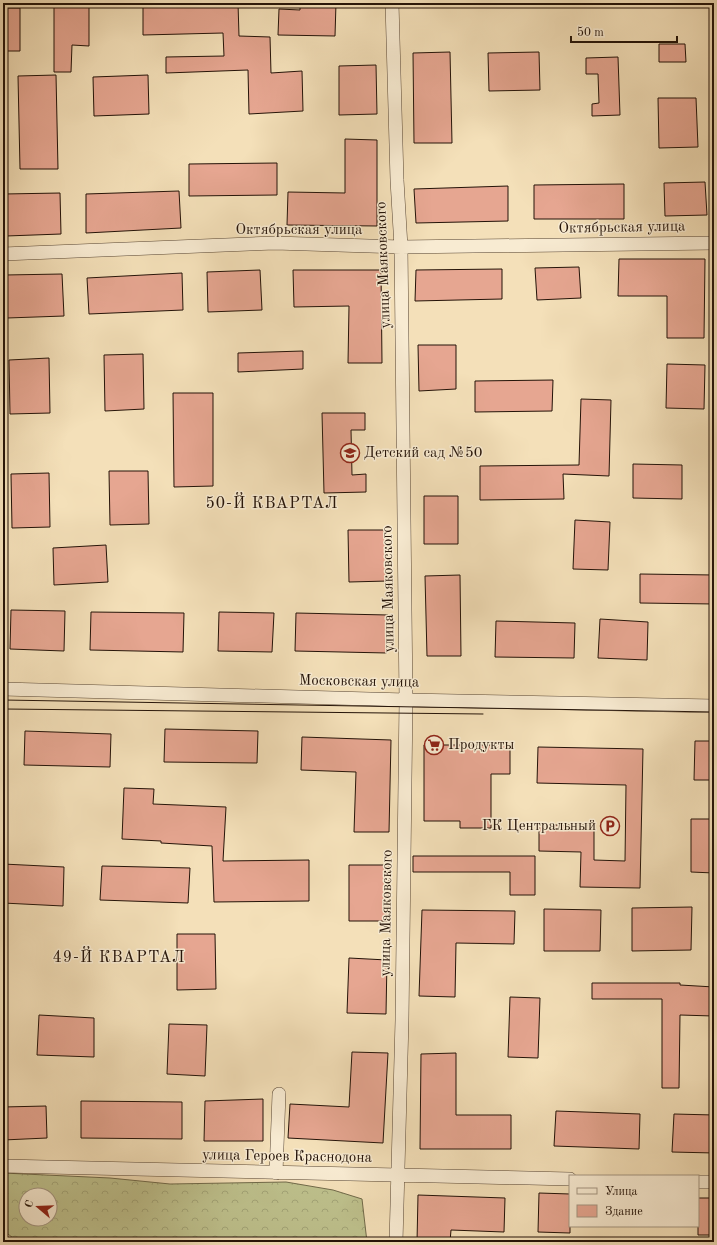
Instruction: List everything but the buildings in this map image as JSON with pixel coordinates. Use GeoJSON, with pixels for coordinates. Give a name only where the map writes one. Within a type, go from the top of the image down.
{"type":"FeatureCollection","features":[{"type":"Feature","properties":{"kind":"street","name":"улица Маяковского"},"geometry":{"type":"LineString","coordinates":[[392,3],[397,180],[401,247],[406,700],[402,1020],[396,1242]]}},
{"type":"Feature","properties":{"kind":"street","name":"Октябрьская улица"},"geometry":{"type":"LineString","coordinates":[[3,254],[275,243],[401,247],[714,243]]}},
{"type":"Feature","properties":{"kind":"street","name":"Московская улица"},"geometry":{"type":"LineString","coordinates":[[3,689],[406,700],[714,706]]}},
{"type":"Feature","properties":{"kind":"street"},"geometry":{"type":"LineString","coordinates":[[276,1173],[279,1094]]}},
{"type":"Feature","properties":{"kind":"street","name":"улица Героев Краснодона"},"geometry":{"type":"LineString","coordinates":[[3,1166],[569,1179]]}},
{"type":"Feature","properties":{"kind":"street"},"geometry":{"type":"LineString","coordinates":[[699,1182],[714,1182]]}},
{"type":"Feature","properties":{"kind":"green space"},"geometry":{"type":"Polygon","coordinates":[[[3,1173],[110,1178],[170,1184],[286,1182],[333,1190],[362,1199],[367,1242],[18,1242],[3,1230],[3,1173]]]}},
{"type":"Feature","properties":{"kind":"tram line"},"geometry":{"type":"LineString","coordinates":[[3,700],[714,712]]}},
{"type":"Feature","properties":{"kind":"tram line"},"geometry":{"type":"LineString","coordinates":[[3,709],[483,714]]}},
{"type":"Feature","properties":{"kind":"place","name":"Детский сад №50"},"geometry":{"type":"Point","coordinates":[350,453]}},
{"type":"Feature","properties":{"kind":"place","name":"Продукты"},"geometry":{"type":"Point","coordinates":[434,745]}},
{"type":"Feature","properties":{"kind":"place","name":"ГК Центральный"},"geometry":{"type":"Point","coordinates":[610,826]}},
{"type":"Feature","properties":{"kind":"district","name":"50-Й КВАРТАЛ"},"geometry":{"type":"Point","coordinates":[272,504]}},
{"type":"Feature","properties":{"kind":"district","name":"49-Й КВАРТАЛ"},"geometry":{"type":"Point","coordinates":[119,958]}}]}
